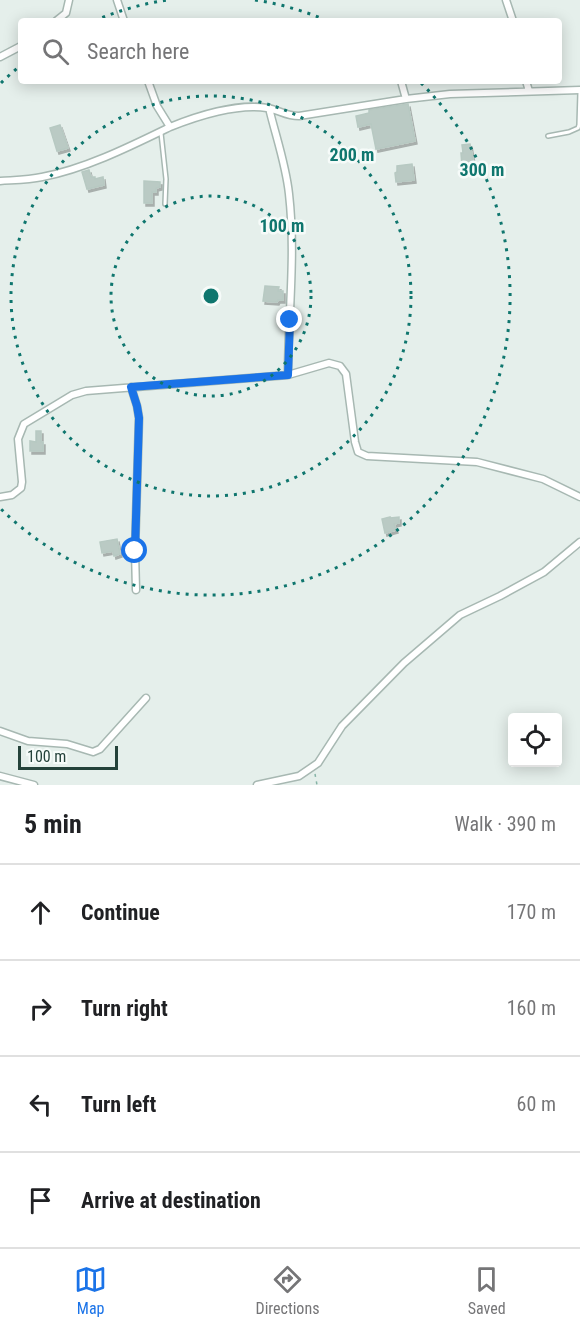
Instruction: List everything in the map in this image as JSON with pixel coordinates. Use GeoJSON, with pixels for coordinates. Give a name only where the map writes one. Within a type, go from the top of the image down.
{"type":"FeatureCollection","features":[{"type":"Feature","properties":{"kind":"street"},"geometry":{"type":"LineString","coordinates":[[60,18],[66,13],[69,0]]}},
{"type":"Feature","properties":{"kind":"street"},"geometry":{"type":"LineString","coordinates":[[117,0],[123,18]]}},
{"type":"Feature","properties":{"kind":"street"},"geometry":{"type":"LineString","coordinates":[[506,0],[512,18]]}},
{"type":"Feature","properties":{"kind":"street"},"geometry":{"type":"LineString","coordinates":[[0,57],[18,48]]}},
{"type":"Feature","properties":{"kind":"street"},"geometry":{"type":"LineString","coordinates":[[149,84],[157,106],[170,127]]}},
{"type":"Feature","properties":{"kind":"street"},"geometry":{"type":"LineString","coordinates":[[402,84],[406,99]]}},
{"type":"Feature","properties":{"kind":"street"},"geometry":{"type":"LineString","coordinates":[[527,84],[529,91]]}},
{"type":"Feature","properties":{"kind":"street"},"geometry":{"type":"LineString","coordinates":[[0,181],[31,179],[66,171],[170,127],[226,110],[250,107],[269,108],[290,116],[299,116],[450,94],[580,91]]}},
{"type":"Feature","properties":{"kind":"street"},"geometry":{"type":"LineString","coordinates":[[269,108],[285,169],[291,217],[292,281],[288,375]]}},
{"type":"Feature","properties":{"kind":"street"},"geometry":{"type":"LineString","coordinates":[[0,497],[12,495],[21,488],[18,439],[24,424],[72,396],[86,391],[288,375],[329,363],[340,366],[346,374],[358,452],[368,456],[477,462],[543,479],[580,497]]}},
{"type":"Feature","properties":{"kind":"street"},"geometry":{"type":"LineString","coordinates":[[131,387],[139,418],[136,590]]}},
{"type":"Feature","properties":{"kind":"street"},"geometry":{"type":"LineString","coordinates":[[257,785],[299,776],[318,763],[342,726],[404,663],[460,615],[544,572],[580,542]]}},
{"type":"Feature","properties":{"kind":"street"},"geometry":{"type":"LineString","coordinates":[[0,732],[28,741],[67,744],[93,752],[100,749],[146,698]]}},
{"type":"Feature","properties":{"kind":"street"},"geometry":{"type":"LineString","coordinates":[[0,776],[34,785]]}},
{"type":"Feature","properties":{"kind":"lane"},"geometry":{"type":"LineString","coordinates":[[548,136],[578,128],[580,91]]}},
{"type":"Feature","properties":{"kind":"lane"},"geometry":{"type":"LineString","coordinates":[[161,131],[166,179],[165,204]]}},
{"type":"Feature","properties":{"kind":"path"},"geometry":{"type":"LineString","coordinates":[[313,766],[317,785]]}},
{"type":"Feature","properties":{"kind":"building"},"geometry":{"type":"Polygon","coordinates":[[[408,104],[415,141],[376,149],[371,124],[358,127],[356,116],[369,113],[369,110],[408,104]]]}},
{"type":"Feature","properties":{"kind":"building"},"geometry":{"type":"Polygon","coordinates":[[[60,125],[68,148],[57,151],[50,128],[60,125]]]}},
{"type":"Feature","properties":{"kind":"building"},"geometry":{"type":"Polygon","coordinates":[[[470,144],[474,166],[462,167],[462,145],[470,144]]]}},
{"type":"Feature","properties":{"kind":"building"},"geometry":{"type":"Polygon","coordinates":[[[412,164],[414,180],[396,182],[397,166],[412,164]]]}},
{"type":"Feature","properties":{"kind":"building"},"geometry":{"type":"Polygon","coordinates":[[[89,170],[91,177],[95,179],[103,177],[104,185],[87,189],[82,172],[89,170]]]}},
{"type":"Feature","properties":{"kind":"building"},"geometry":{"type":"Polygon","coordinates":[[[144,181],[160,182],[160,187],[156,188],[156,192],[152,192],[152,203],[144,203],[144,181]]]}},
{"type":"Feature","properties":{"kind":"building"},"geometry":{"type":"Polygon","coordinates":[[[265,286],[279,287],[278,291],[283,291],[283,300],[263,301],[265,286]]]}},
{"type":"Feature","properties":{"kind":"building"},"geometry":{"type":"Polygon","coordinates":[[[36,431],[41,431],[43,451],[30,451],[30,441],[36,442],[36,431]]]}},
{"type":"Feature","properties":{"kind":"building"},"geometry":{"type":"Polygon","coordinates":[[[399,517],[399,523],[394,524],[396,530],[385,533],[382,519],[399,517]]]}},
{"type":"Feature","properties":{"kind":"building"},"geometry":{"type":"Polygon","coordinates":[[[117,539],[120,554],[114,556],[113,551],[102,553],[100,542],[117,539]]]}},
{"type":"Feature","properties":{"kind":"route"},"geometry":{"type":"LineString","coordinates":[[135,551],[139,418],[131,387],[288,375],[290,320]]}}]}
